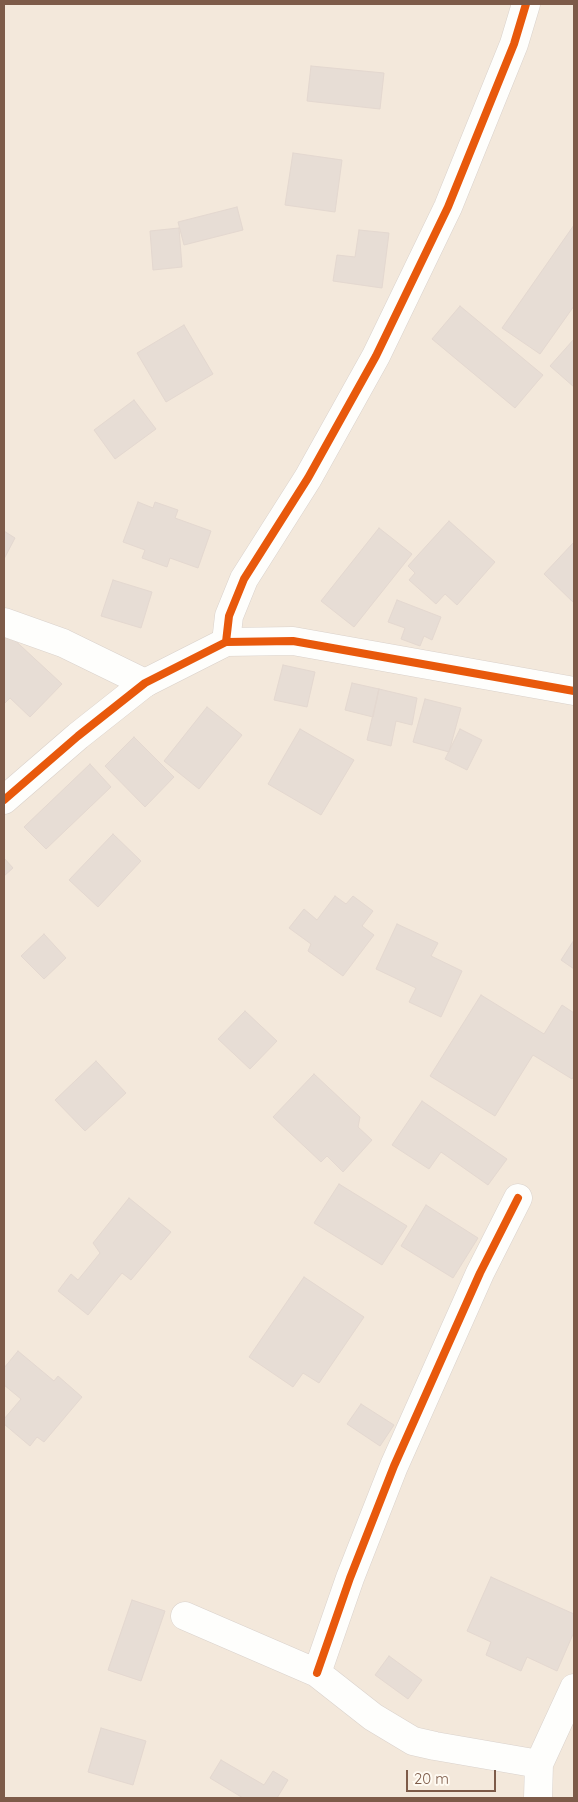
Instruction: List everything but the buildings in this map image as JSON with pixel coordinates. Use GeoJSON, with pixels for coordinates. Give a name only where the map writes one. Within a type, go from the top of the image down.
{"type":"FeatureCollection","features":[{"type":"Feature","properties":{"kind":"street"},"geometry":{"type":"LineString","coordinates":[[226,642],[229,616],[244,579],[308,478],[376,356],[448,207],[514,44],[526,4]]}},
{"type":"Feature","properties":{"kind":"street"},"geometry":{"type":"LineString","coordinates":[[4,622],[63,643],[145,683]]}},
{"type":"Feature","properties":{"kind":"street"},"geometry":{"type":"LineString","coordinates":[[4,800],[78,736],[145,683],[226,642],[293,641],[574,691]]}},
{"type":"Feature","properties":{"kind":"street"},"geometry":{"type":"LineString","coordinates":[[318,1673],[350,1578],[394,1466],[480,1273],[518,1198]]}},
{"type":"Feature","properties":{"kind":"street"},"geometry":{"type":"LineString","coordinates":[[185,1616],[318,1673],[373,1717],[413,1741],[540,1764]]}},
{"type":"Feature","properties":{"kind":"street"},"geometry":{"type":"LineString","coordinates":[[538,1798],[540,1764],[571,1705]]}},
{"type":"Feature","properties":{"kind":"shaded area"},"geometry":{"type":"Polygon","coordinates":[[[4,4],[574,4],[574,1798],[4,1798],[4,4]]]}},
{"type":"Feature","properties":{"kind":"cycle path"},"geometry":{"type":"LineString","coordinates":[[226,642],[229,616],[244,579],[308,478],[376,356],[448,207],[514,44],[526,4]]}},
{"type":"Feature","properties":{"kind":"cycle path"},"geometry":{"type":"LineString","coordinates":[[4,800],[78,736],[145,683],[226,642],[293,641],[574,691]]}},
{"type":"Feature","properties":{"kind":"cycle path"},"geometry":{"type":"LineString","coordinates":[[317,1673],[350,1578],[394,1466],[480,1273],[518,1198]]}}]}
